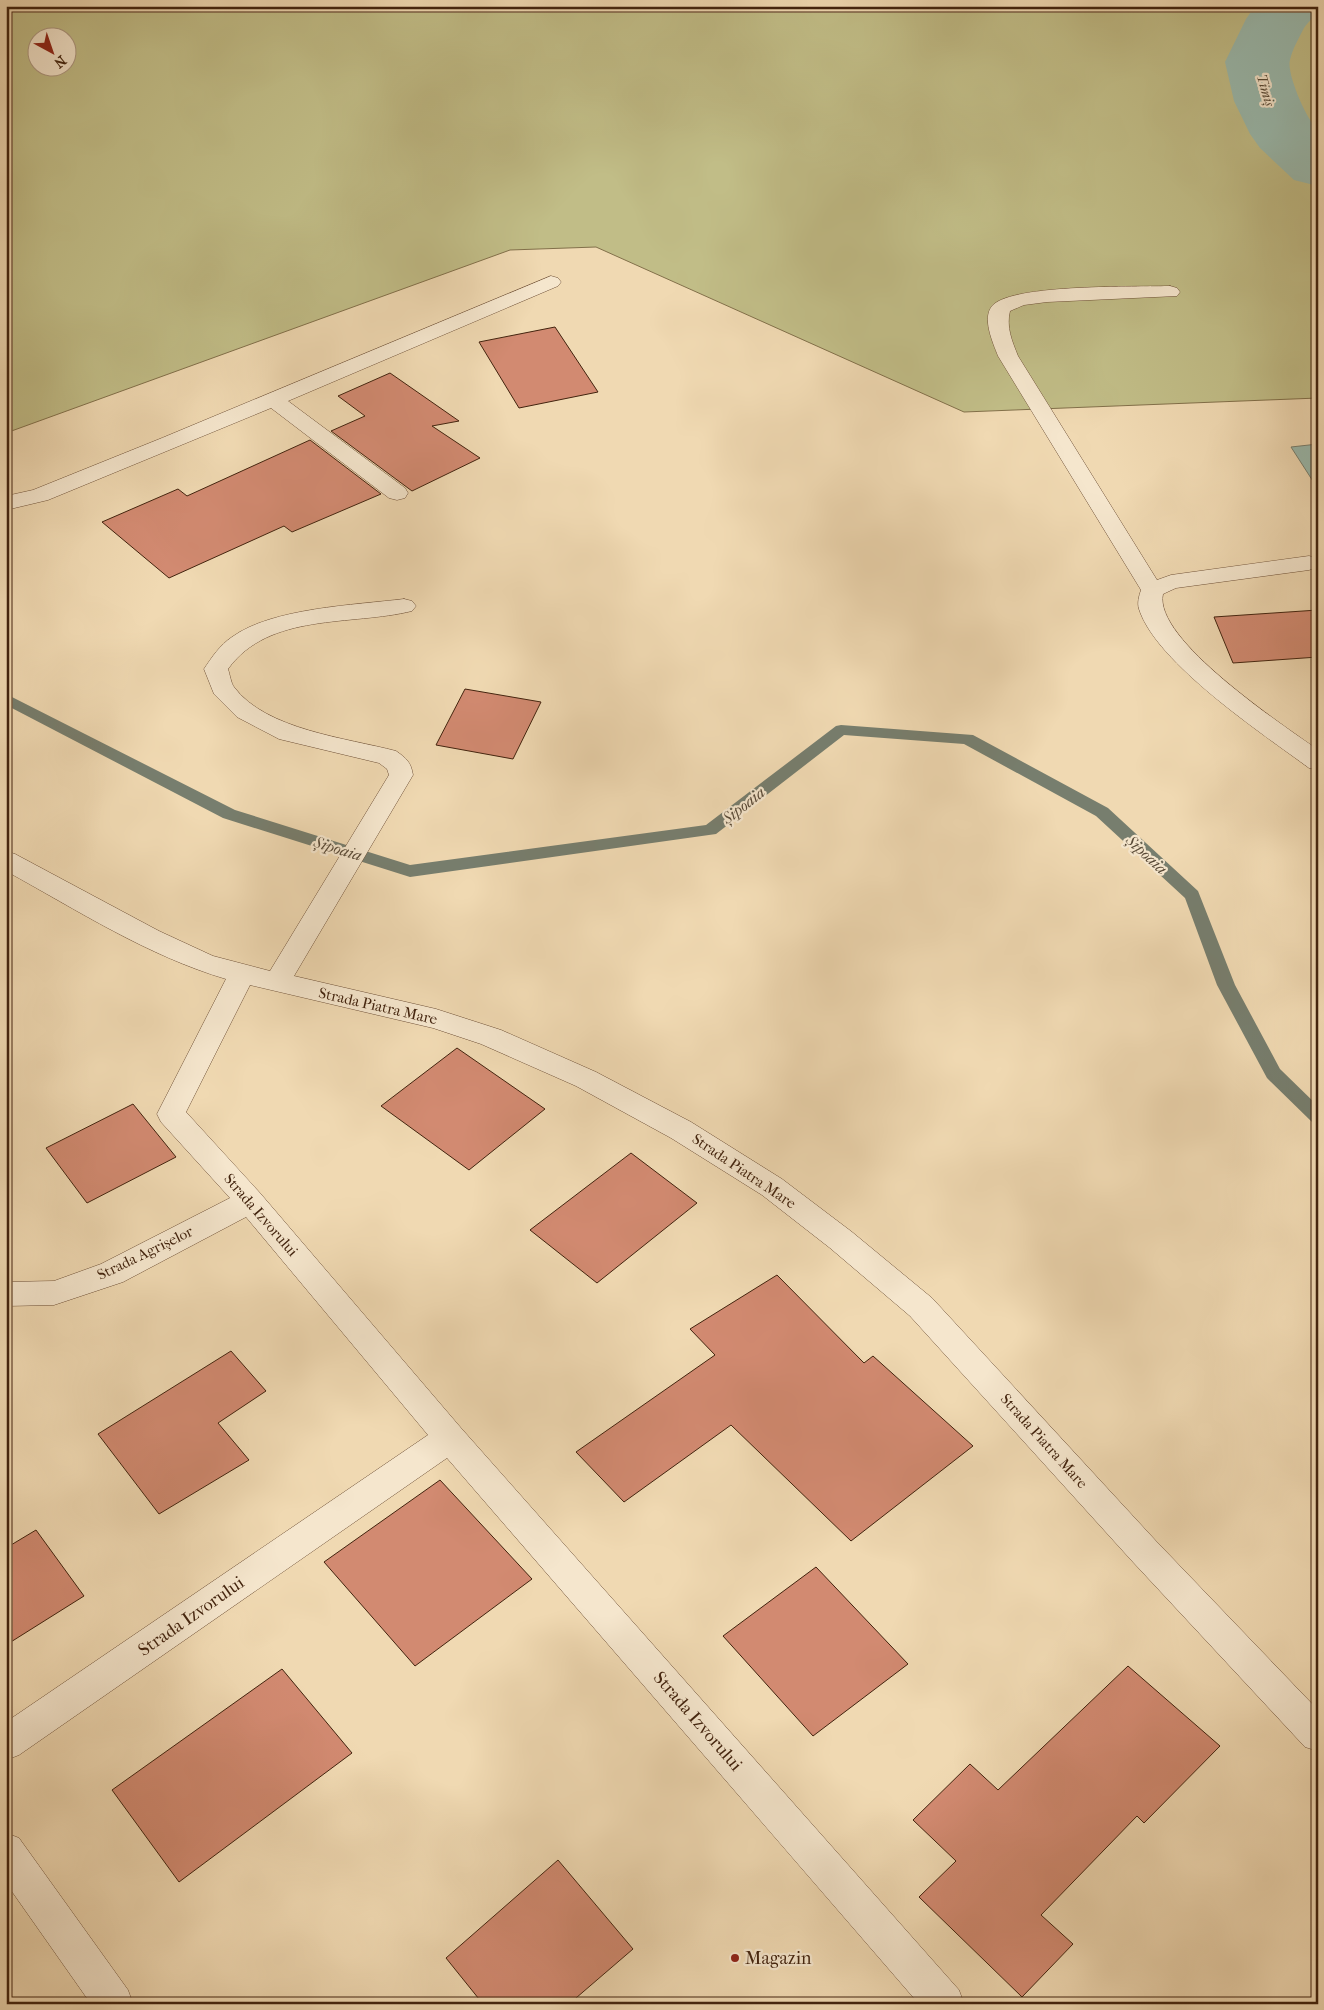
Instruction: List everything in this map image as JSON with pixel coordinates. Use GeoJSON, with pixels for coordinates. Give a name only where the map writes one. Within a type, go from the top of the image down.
{"type":"FeatureCollection","features":[{"type":"Feature","properties":{"kind":"street"},"geometry":{"type":"LineString","coordinates":[[6,504],[40,495],[552,282]]}},
{"type":"Feature","properties":{"kind":"street"},"geometry":{"type":"LineString","coordinates":[[1170,292],[1047,296],[1019,300],[1001,308],[998,319],[999,333],[1008,356],[1152,590],[1149,603],[1152,612],[1169,639],[1194,666],[1318,762]]}},
{"type":"Feature","properties":{"kind":"street"},"geometry":{"type":"LineString","coordinates":[[272,399],[397,493]]}},
{"type":"Feature","properties":{"kind":"street"},"geometry":{"type":"LineString","coordinates":[[1152,590],[1171,582],[1309,563]]}},
{"type":"Feature","properties":{"kind":"street"},"geometry":{"type":"LineString","coordinates":[[277,982],[401,775],[399,765],[387,757],[288,733],[246,712],[222,689],[216,669],[224,657],[245,639],[282,625],[324,616],[404,606]]}},
{"type":"Feature","properties":{"kind":"street","name":"Strada Piatra Mare"},"geometry":{"type":"LineString","coordinates":[[6,860],[150,938],[204,962],[242,974],[436,1019],[491,1037],[586,1079],[681,1130],[772,1187],[922,1306],[1144,1551],[1318,1735]]}},
{"type":"Feature","properties":{"kind":"street","name":"Strada Izvorului"},"geometry":{"type":"LineString","coordinates":[[242,974],[171,1114],[250,1201],[450,1438],[945,2004]]}},
{"type":"Feature","properties":{"kind":"street","name":"Strada Agrișelor"},"geometry":{"type":"LineString","coordinates":[[6,1294],[54,1292],[112,1272],[250,1201]]}},
{"type":"Feature","properties":{"kind":"street","name":"Strada Izvorului"},"geometry":{"type":"LineString","coordinates":[[6,1743],[450,1438]]}},
{"type":"Feature","properties":{"kind":"street"},"geometry":{"type":"LineString","coordinates":[[6,1851],[114,2004]]}},
{"type":"Feature","properties":{"kind":"shaded area"},"geometry":{"type":"Polygon","coordinates":[[[6,6],[1318,6],[1318,398],[964,412],[596,247],[510,250],[6,433],[6,6]]]}},
{"type":"Feature","properties":{"kind":"shaded area"},"geometry":{"type":"Polygon","coordinates":[[[1318,444],[1318,489],[1291,447],[1318,444]]]}},
{"type":"Feature","properties":{"kind":"building"},"geometry":{"type":"Polygon","coordinates":[[[555,327],[598,392],[519,408],[479,342],[555,327]]]}},
{"type":"Feature","properties":{"kind":"building"},"geometry":{"type":"Polygon","coordinates":[[[390,373],[459,421],[432,426],[480,458],[412,491],[331,431],[365,416],[338,396],[390,373]]]}},
{"type":"Feature","properties":{"kind":"building"},"geometry":{"type":"Polygon","coordinates":[[[310,440],[381,494],[292,532],[284,526],[169,578],[102,522],[178,489],[187,496],[310,440]]]}},
{"type":"Feature","properties":{"kind":"building"},"geometry":{"type":"Polygon","coordinates":[[[1318,610],[1318,657],[1233,663],[1214,617],[1318,610]]]}},
{"type":"Feature","properties":{"kind":"building"},"geometry":{"type":"Polygon","coordinates":[[[465,689],[541,702],[513,759],[436,745],[465,689]]]}},
{"type":"Feature","properties":{"kind":"building"},"geometry":{"type":"Polygon","coordinates":[[[457,1048],[545,1109],[469,1170],[381,1106],[457,1048]]]}},
{"type":"Feature","properties":{"kind":"building"},"geometry":{"type":"Polygon","coordinates":[[[133,1104],[176,1157],[87,1203],[46,1148],[133,1104]]]}},
{"type":"Feature","properties":{"kind":"building"},"geometry":{"type":"Polygon","coordinates":[[[631,1153],[697,1203],[597,1283],[530,1230],[631,1153]]]}},
{"type":"Feature","properties":{"kind":"building"},"geometry":{"type":"Polygon","coordinates":[[[777,1275],[864,1363],[873,1356],[973,1446],[851,1541],[731,1425],[624,1502],[576,1452],[715,1355],[690,1329],[777,1275]]]}},
{"type":"Feature","properties":{"kind":"building"},"geometry":{"type":"Polygon","coordinates":[[[231,1351],[266,1391],[218,1423],[249,1460],[159,1514],[98,1434],[231,1351]]]}},
{"type":"Feature","properties":{"kind":"building"},"geometry":{"type":"Polygon","coordinates":[[[440,1480],[532,1579],[415,1666],[324,1562],[440,1480]]]}},
{"type":"Feature","properties":{"kind":"building"},"geometry":{"type":"Polygon","coordinates":[[[36,1530],[84,1596],[6,1645],[6,1548],[36,1530]]]}},
{"type":"Feature","properties":{"kind":"building"},"geometry":{"type":"Polygon","coordinates":[[[816,1567],[908,1664],[813,1736],[723,1636],[816,1567]]]}},
{"type":"Feature","properties":{"kind":"building"},"geometry":{"type":"Polygon","coordinates":[[[1128,1666],[1220,1746],[1144,1823],[1137,1816],[1041,1915],[1073,1944],[1022,1997],[919,1897],[956,1861],[913,1820],[970,1764],[998,1790],[1128,1666]]]}},
{"type":"Feature","properties":{"kind":"building"},"geometry":{"type":"Polygon","coordinates":[[[282,1669],[352,1753],[179,1882],[112,1790],[282,1669]]]}},
{"type":"Feature","properties":{"kind":"building"},"geometry":{"type":"Polygon","coordinates":[[[558,1860],[633,1949],[569,2004],[483,2004],[446,1958],[558,1860]]]}},
{"type":"Feature","properties":{"kind":"waterway","name":"Timiș"},"geometry":{"type":"LineString","coordinates":[[1290,6],[1277,19],[1257,62],[1267,101],[1283,134],[1318,166]]}},
{"type":"Feature","properties":{"kind":"waterway","name":"Șipoaia"},"geometry":{"type":"LineString","coordinates":[[6,699],[229,814],[410,871],[710,830],[841,730],[967,739],[1102,812],[1192,895],[1226,985],[1273,1073],[1318,1117]]}},
{"type":"Feature","properties":{"kind":"place","name":"Magazin"},"geometry":{"type":"Point","coordinates":[735,1958]}}]}
